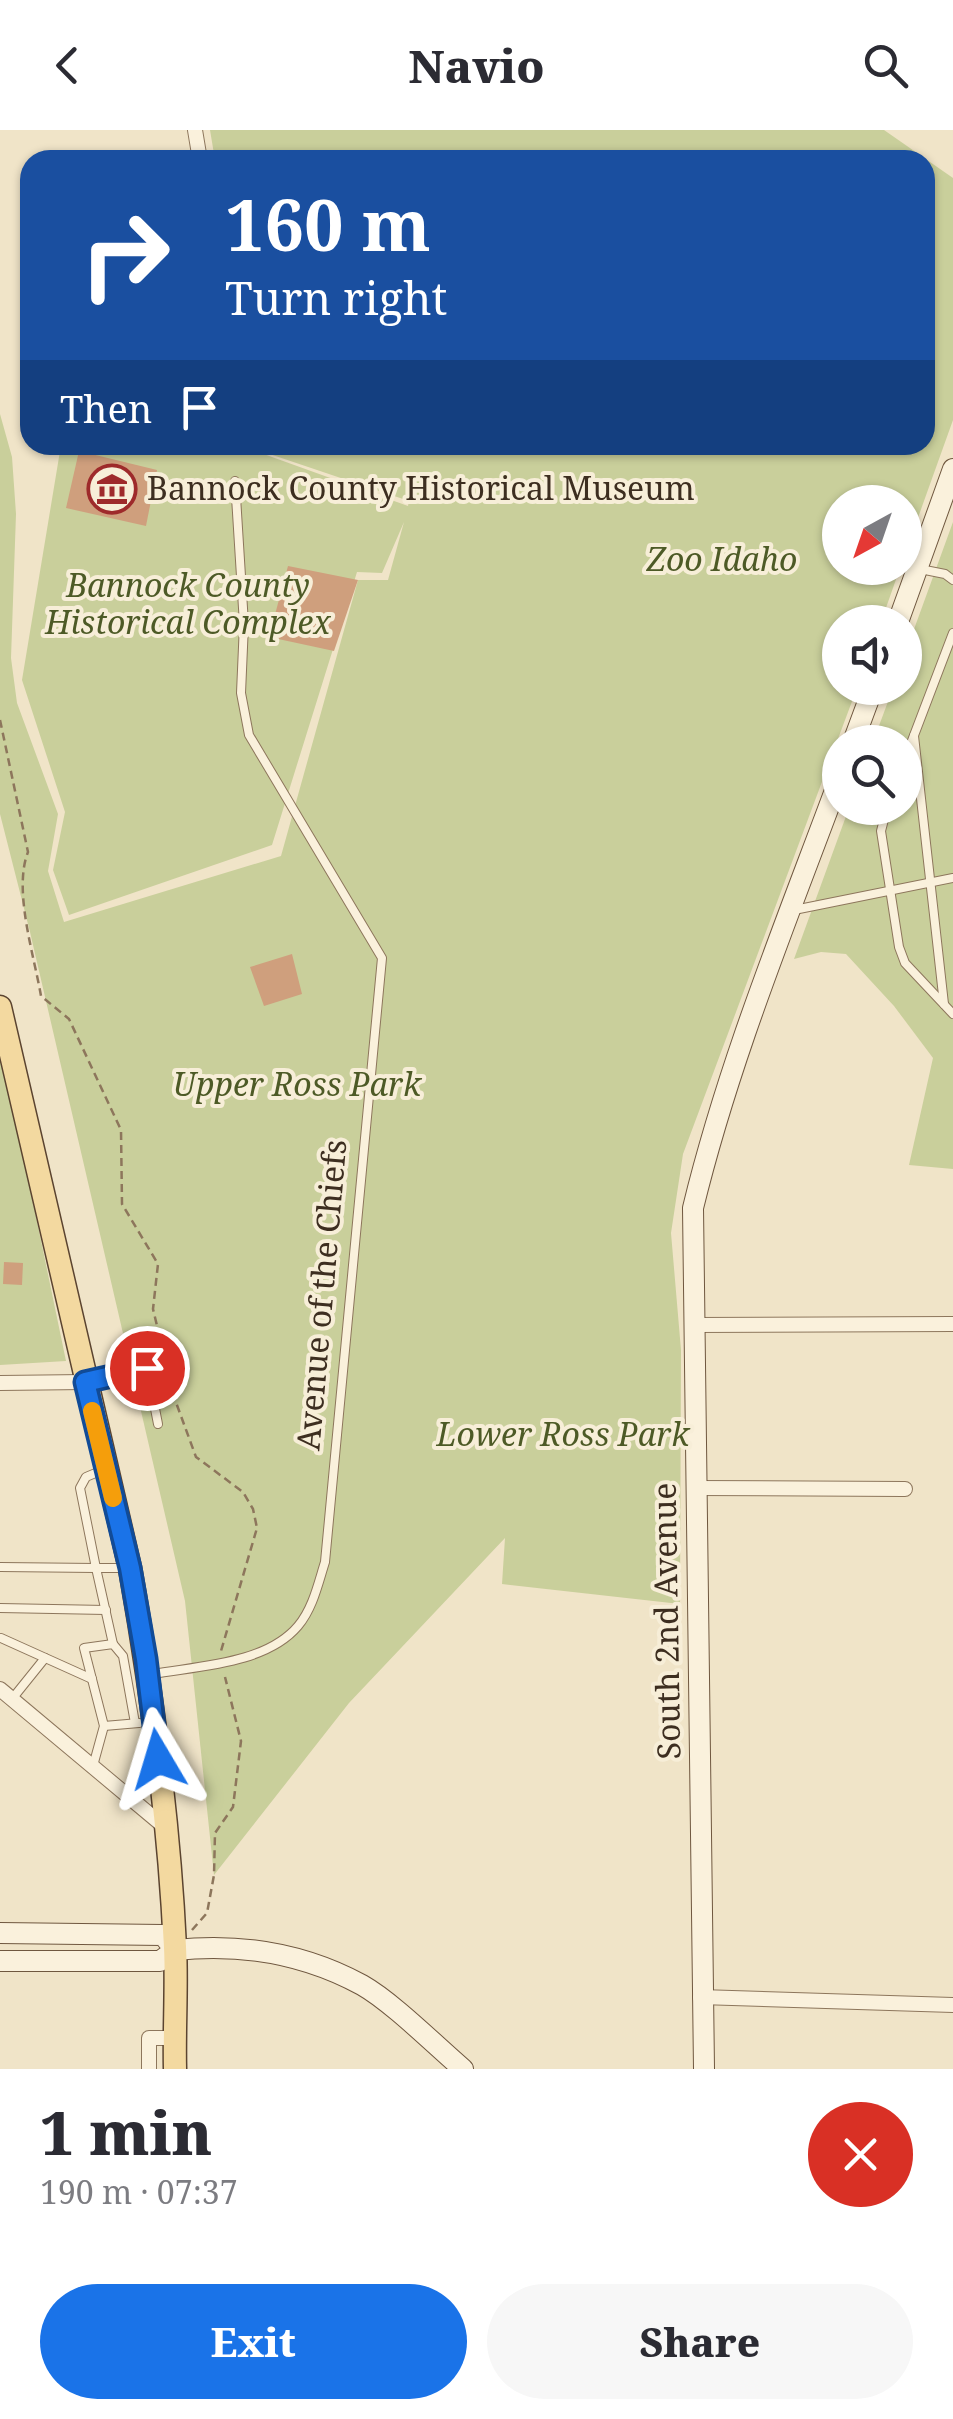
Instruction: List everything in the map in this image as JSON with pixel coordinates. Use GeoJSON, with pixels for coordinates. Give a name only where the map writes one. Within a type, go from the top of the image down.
{"type":"FeatureCollection","features":[{"type":"Feature","properties":{"kind":"main road"},"geometry":{"type":"LineString","coordinates":[[0,1007],[130,1568],[148,1674],[144,1723],[167,1829],[175,1950],[175,2069]]}},
{"type":"Feature","properties":{"kind":"street"},"geometry":{"type":"LineString","coordinates":[[922,557],[953,469]]}},
{"type":"Feature","properties":{"kind":"street","name":"South 2nd Avenue"},"geometry":{"type":"LineString","coordinates":[[704,2069],[700,1997],[693,1208],[714,1120],[822,825]]}},
{"type":"Feature","properties":{"kind":"street"},"geometry":{"type":"LineString","coordinates":[[695,1325],[953,1324]]}},
{"type":"Feature","properties":{"kind":"street"},"geometry":{"type":"LineString","coordinates":[[0,1383],[85,1382]]}},
{"type":"Feature","properties":{"kind":"street"},"geometry":{"type":"LineString","coordinates":[[695,1488],[905,1490]]}},
{"type":"Feature","properties":{"kind":"street"},"geometry":{"type":"LineString","coordinates":[[6,1694],[167,1829]]}},
{"type":"Feature","properties":{"kind":"street"},"geometry":{"type":"LineString","coordinates":[[0,1932],[163,1935],[175,1950]]}},
{"type":"Feature","properties":{"kind":"street"},"geometry":{"type":"LineString","coordinates":[[0,1961],[160,1961],[175,1950],[218,1945],[289,1954],[364,1986],[464,2069]]}},
{"type":"Feature","properties":{"kind":"street"},"geometry":{"type":"LineString","coordinates":[[700,1997],[953,2005]]}},
{"type":"Feature","properties":{"kind":"street"},"geometry":{"type":"LineString","coordinates":[[149,2069],[149,2038],[174,2038]]}},
{"type":"Feature","properties":{"kind":"lane","name":"Avenue of the Chiefs"},"geometry":{"type":"LineString","coordinates":[[148,1674],[219,1663],[262,1650],[285,1638],[300,1624],[314,1598],[325,1562],[382,958],[248,735],[242,694],[244,624],[235,481]]}},
{"type":"Feature","properties":{"kind":"lane"},"geometry":{"type":"LineString","coordinates":[[922,569],[953,580]]}},
{"type":"Feature","properties":{"kind":"lane"},"geometry":{"type":"LineString","coordinates":[[918,725],[953,633]]}},
{"type":"Feature","properties":{"kind":"lane"},"geometry":{"type":"LineString","coordinates":[[922,801],[944,1004]]}},
{"type":"Feature","properties":{"kind":"lane"},"geometry":{"type":"LineString","coordinates":[[883,825],[889,891],[906,963],[953,1014]]}},
{"type":"Feature","properties":{"kind":"lane"},"geometry":{"type":"LineString","coordinates":[[790,911],[953,878]]}},
{"type":"Feature","properties":{"kind":"lane"},"geometry":{"type":"LineString","coordinates":[[85,1382],[147,1368],[158,1424]]}},
{"type":"Feature","properties":{"kind":"lane"},"geometry":{"type":"LineString","coordinates":[[104,1726],[144,1723],[123,1656],[113,1644],[80,1488],[86,1477],[106,1469]]}},
{"type":"Feature","properties":{"kind":"lane"},"geometry":{"type":"LineString","coordinates":[[0,1568],[130,1568]]}},
{"type":"Feature","properties":{"kind":"lane"},"geometry":{"type":"LineString","coordinates":[[0,1608],[106,1610]]}},
{"type":"Feature","properties":{"kind":"lane"},"geometry":{"type":"LineString","coordinates":[[0,1638],[92,1679]]}},
{"type":"Feature","properties":{"kind":"lane"},"geometry":{"type":"LineString","coordinates":[[93,1766],[104,1726],[84,1648],[113,1644]]}},
{"type":"Feature","properties":{"kind":"lane"},"geometry":{"type":"LineString","coordinates":[[6,1694],[45,1658]]}},
{"type":"Feature","properties":{"kind":"path"},"geometry":{"type":"LineString","coordinates":[[0,720],[28,852],[22,868],[24,900],[41,996],[69,1019],[121,1130],[122,1204],[158,1264],[154,1309],[174,1397],[196,1457],[243,1492],[253,1509],[256,1528],[219,1663],[242,1741],[233,1807],[215,1833],[214,1875],[207,1912],[175,1950]]}},
{"type":"Feature","properties":{"kind":"green space"},"geometry":{"type":"Polygon","coordinates":[[[210,130],[884,130],[913,150],[213,150],[210,130]]]}},
{"type":"Feature","properties":{"kind":"green space"},"geometry":{"type":"Polygon","coordinates":[[[935,165],[953,178],[953,420],[922,507],[922,485],[822,485],[822,585],[894,585],[887,605],[822,605],[822,705],[851,705],[843,725],[822,725],[822,782],[683,1154],[671,1233],[681,1350],[680,1604],[502,1584],[505,1538],[349,1703],[214,1875],[185,1601],[0,814],[0,414],[12,457],[16,514],[11,658],[17,703],[58,814],[48,871],[64,922],[281,856],[358,580],[388,580],[404,522],[382,573],[357,572],[272,845],[69,915],[53,870],[65,812],[22,680],[59,455],[266,455],[408,506],[409,501],[273,455],[935,455],[935,165]]]}},
{"type":"Feature","properties":{"kind":"green space"},"geometry":{"type":"Polygon","coordinates":[[[953,522],[953,1169],[909,1165],[933,1058],[894,1006],[846,954],[821,952],[794,959],[843,825],[922,825],[922,725],[879,725],[887,705],[922,705],[922,607],[953,522]]]}},
{"type":"Feature","properties":{"kind":"green space"},"geometry":{"type":"Polygon","coordinates":[[[0,1043],[66,1361],[0,1365],[0,1043]]]}},
{"type":"Feature","properties":{"kind":"building","name":"Bannock County Historical Museum"},"geometry":{"type":"Polygon","coordinates":[[[78,455],[95,455],[157,470],[146,526],[66,508],[78,455]]]}},
{"type":"Feature","properties":{"kind":"building"},"geometry":{"type":"Polygon","coordinates":[[[288,566],[358,580],[334,651],[269,637],[288,566]]]}},
{"type":"Feature","properties":{"kind":"building"},"geometry":{"type":"Polygon","coordinates":[[[292,954],[302,994],[264,1006],[250,967],[292,954]]]}},
{"type":"Feature","properties":{"kind":"building"},"geometry":{"type":"Polygon","coordinates":[[[4,1262],[23,1263],[22,1285],[3,1284],[4,1262]]]}},
{"type":"Feature","properties":{"kind":"slow traffic"},"geometry":{"type":"LineString","coordinates":[[92,1411],[113,1498]]}},
{"type":"Feature","properties":{"kind":"place","name":"Bannock County Historical Museum"},"geometry":{"type":"Point","coordinates":[112,489]}},
{"type":"Feature","properties":{"kind":"route"},"geometry":{"type":"LineString","coordinates":[[147,1368],[85,1382],[130,1568],[158,1759]]}},
{"type":"Feature","properties":{"kind":"park label","name":"Zoo Idaho"},"geometry":{"type":"Point","coordinates":[722,560]}},
{"type":"Feature","properties":{"kind":"park label","name":"Bannock County Historical Complex"},"geometry":{"type":"Point","coordinates":[188,604]}},
{"type":"Feature","properties":{"kind":"park label","name":"Upper Ross Park"},"geometry":{"type":"Point","coordinates":[297,1085]}},
{"type":"Feature","properties":{"kind":"park label","name":"Lower Ross Park"},"geometry":{"type":"Point","coordinates":[563,1435]}}]}
